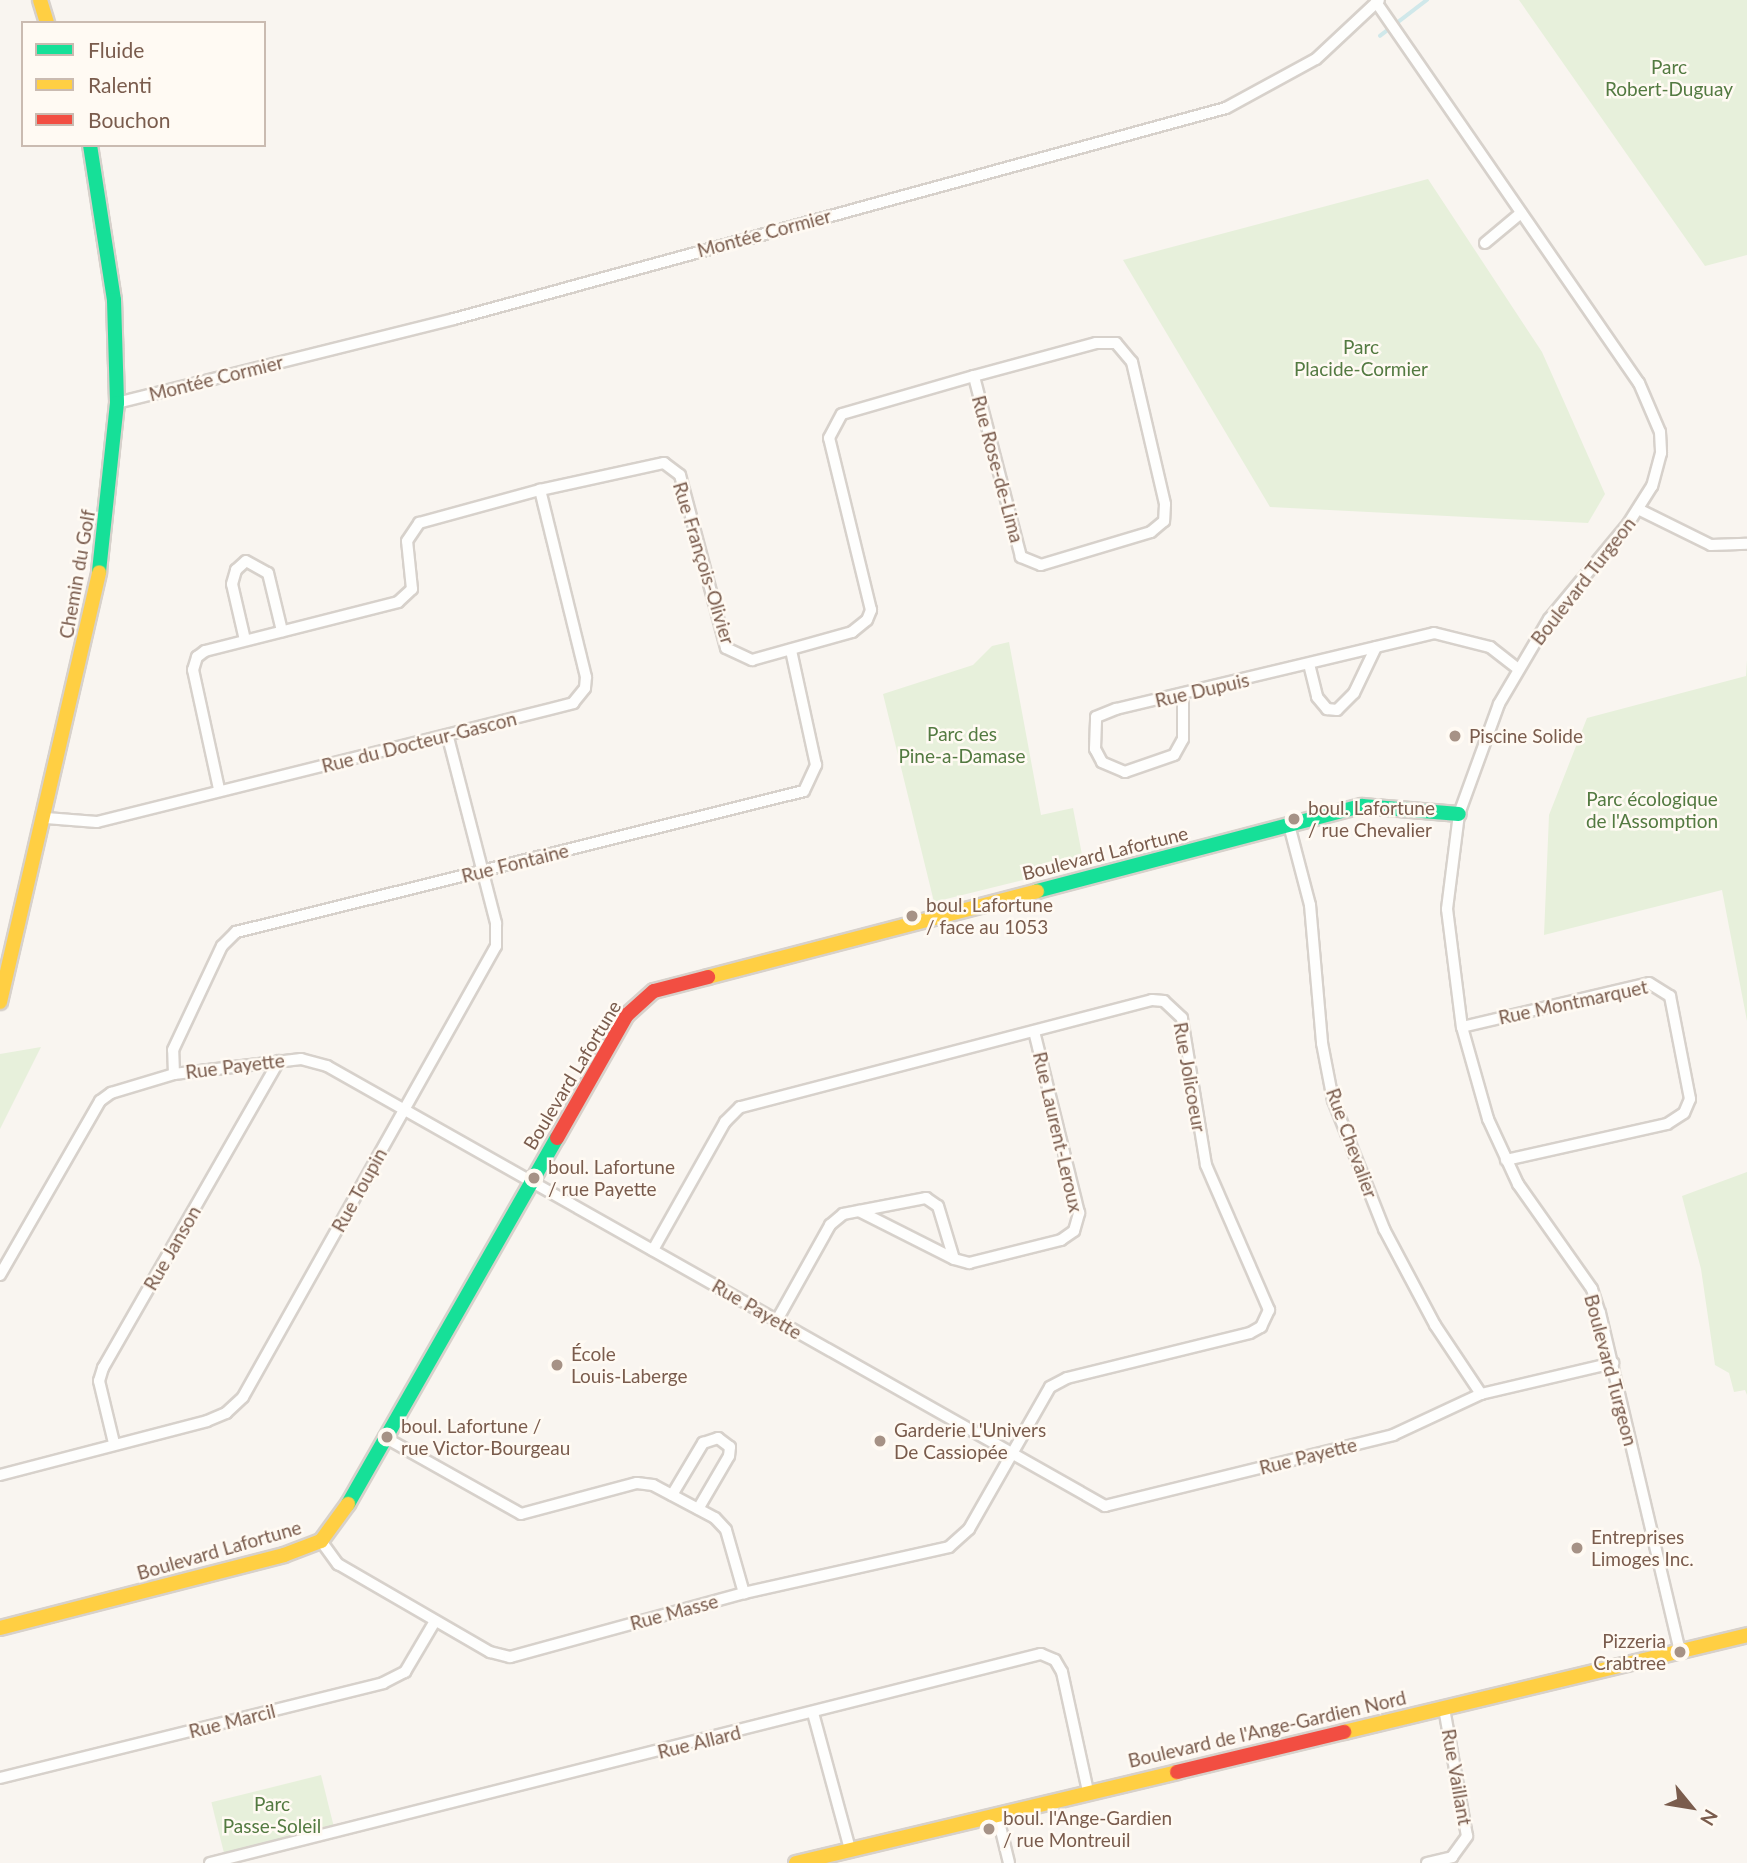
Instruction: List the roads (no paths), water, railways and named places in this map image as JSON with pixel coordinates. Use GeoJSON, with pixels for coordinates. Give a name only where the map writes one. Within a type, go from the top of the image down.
{"type":"FeatureCollection","features":[{"type":"Feature","properties":{"kind":"street"},"geometry":{"type":"LineString","coordinates":[[40,0],[46,21]]}},
{"type":"Feature","properties":{"kind":"street","name":"Boulevard Turgeon"},"geometry":{"type":"LineString","coordinates":[[1378,1],[1654,408],[1661,453],[1652,486],[1638,509],[1549,619],[1499,704],[1459,814],[1447,909],[1462,1027],[1488,1119],[1506,1160],[1536,1215],[1592,1289],[1613,1363],[1680,1652]]}},
{"type":"Feature","properties":{"kind":"street","name":"Montée Cormier"},"geometry":{"type":"LineString","coordinates":[[117,403],[454,319],[1226,108],[1316,59],[1378,1]]}},
{"type":"Feature","properties":{"kind":"street","name":"Chemin du Golf"},"geometry":{"type":"LineString","coordinates":[[0,1002],[46,818],[102,556],[117,403],[114,300],[90,147]]}},
{"type":"Feature","properties":{"kind":"street"},"geometry":{"type":"LineString","coordinates":[[1485,243],[1521,213]]}},
{"type":"Feature","properties":{"kind":"street","name":"Rue François-Olivier"},"geometry":{"type":"LineString","coordinates":[[219,789],[193,670],[205,651],[398,602],[412,589],[407,541],[419,523],[540,490],[653,464],[673,468],[680,475],[726,648],[752,660],[791,650],[852,632],[867,620],[871,610],[829,438],[835,421],[842,414],[1096,343],[1116,343]]}},
{"type":"Feature","properties":{"kind":"street","name":"Rue Rose-de-Lima"},"geometry":{"type":"LineString","coordinates":[[974,376],[1021,557],[1041,565],[1151,532],[1164,521],[1165,504],[1132,362],[1116,343]]}},
{"type":"Feature","properties":{"kind":"street","name":"Rue du Docteur-Gascon"},"geometry":{"type":"LineString","coordinates":[[46,818],[97,822],[219,789],[447,737],[573,703],[585,688],[540,490]]}},
{"type":"Feature","properties":{"kind":"street"},"geometry":{"type":"LineString","coordinates":[[1638,509],[1711,545],[1747,544]]}},
{"type":"Feature","properties":{"kind":"street"},"geometry":{"type":"LineString","coordinates":[[245,640],[232,584],[236,570],[246,561],[268,573],[282,631]]}},
{"type":"Feature","properties":{"kind":"street","name":"Rue Dupuis"},"geometry":{"type":"LineString","coordinates":[[1183,695],[1180,748],[1174,755],[1125,772],[1102,762],[1095,749],[1096,717],[1116,709],[1434,633],[1465,637],[1490,647],[1518,669]]}},
{"type":"Feature","properties":{"kind":"street"},"geometry":{"type":"LineString","coordinates":[[1309,664],[1317,698],[1327,709],[1337,710],[1354,694],[1376,647]]}},
{"type":"Feature","properties":{"kind":"street","name":"Rue Fontaine"},"geometry":{"type":"LineString","coordinates":[[174,1074],[173,1050],[222,946],[236,932],[804,792],[816,765],[791,650]]}},
{"type":"Feature","properties":{"kind":"street","name":"Rue Toupin"},"geometry":{"type":"LineString","coordinates":[[0,1475],[114,1443],[207,1421],[226,1413],[243,1396],[496,946],[496,923],[447,737]]}},
{"type":"Feature","properties":{"kind":"street","name":"Boulevard Lafortune"},"geometry":{"type":"LineString","coordinates":[[0,1629],[284,1555],[321,1541],[343,1513],[384,1437],[627,1016],[643,998],[666,984],[1362,806],[1459,814]]}},
{"type":"Feature","properties":{"kind":"street","name":"Rue Chevalier"},"geometry":{"type":"LineString","coordinates":[[1289,825],[1310,905],[1320,1030],[1333,1100],[1384,1229],[1435,1325],[1480,1394]]}},
{"type":"Feature","properties":{"kind":"street","name":"Rue Montmarquet"},"geometry":{"type":"LineString","coordinates":[[1462,1027],[1649,983],[1670,996],[1690,1099],[1684,1113],[1667,1124],[1506,1160]]}},
{"type":"Feature","properties":{"kind":"street","name":"Rue Jolicoeur"},"geometry":{"type":"LineString","coordinates":[[653,1250],[725,1122],[740,1107],[1152,1000],[1174,1006],[1182,1018],[1206,1165],[1269,1310],[1261,1326],[1250,1333],[1058,1382],[1011,1456]]}},
{"type":"Feature","properties":{"kind":"street","name":"Rue Laurent-Leroux"},"geometry":{"type":"LineString","coordinates":[[859,1211],[954,1259],[969,1263],[1061,1240],[1078,1224],[1079,1213],[1034,1031]]}},
{"type":"Feature","properties":{"kind":"street","name":"Rue Payette"},"geometry":{"type":"LineString","coordinates":[[0,1275],[100,1101],[111,1093],[174,1074],[279,1060],[314,1061],[777,1320],[1011,1456],[1105,1506],[1393,1435],[1480,1394],[1613,1363]]}},
{"type":"Feature","properties":{"kind":"street","name":"Rue Janson"},"geometry":{"type":"LineString","coordinates":[[114,1443],[99,1381],[103,1368],[279,1060]]}},
{"type":"Feature","properties":{"kind":"street"},"geometry":{"type":"LineString","coordinates":[[777,1320],[830,1225],[844,1214],[921,1198],[935,1202],[954,1259]]}},
{"type":"Feature","properties":{"kind":"street"},"geometry":{"type":"LineString","coordinates":[[384,1437],[521,1514],[637,1483],[672,1495],[698,1509],[726,1530],[744,1593]]}},
{"type":"Feature","properties":{"kind":"street"},"geometry":{"type":"LineString","coordinates":[[672,1495],[704,1443],[718,1438],[730,1447],[729,1456],[698,1509]]}},
{"type":"Feature","properties":{"kind":"street","name":"Rue Masse"},"geometry":{"type":"LineString","coordinates":[[321,1541],[338,1564],[490,1652],[510,1657],[744,1593],[949,1547],[969,1529],[1011,1456]]}},
{"type":"Feature","properties":{"kind":"street","name":"Rue Marcil"},"geometry":{"type":"LineString","coordinates":[[0,1778],[383,1683],[405,1672],[435,1621]]}},
{"type":"Feature","properties":{"kind":"street","name":"Boulevard de l'Ange-Gardien Nord"},"geometry":{"type":"LineString","coordinates":[[796,1863],[1747,1635]]}},
{"type":"Feature","properties":{"kind":"street","name":"Rue Allard"},"geometry":{"type":"LineString","coordinates":[[210,1863],[1041,1654],[1055,1660],[1062,1672],[1088,1791]]}},
{"type":"Feature","properties":{"kind":"street","name":"Rue Vaillant"},"geometry":{"type":"LineString","coordinates":[[1427,1863],[1452,1857],[1467,1836],[1444,1708]]}},
{"type":"Feature","properties":{"kind":"street"},"geometry":{"type":"LineString","coordinates":[[813,1713],[850,1849]]}},
{"type":"Feature","properties":{"kind":"street"},"geometry":{"type":"LineString","coordinates":[[997,1814],[1009,1863]]}},
{"type":"Feature","properties":{"kind":"waterway"},"geometry":{"type":"LineString","coordinates":[[1380,36],[1427,0]]}},
{"type":"Feature","properties":{"kind":"place","name":"Piscine Solide"},"geometry":{"type":"Point","coordinates":[1455,736]}},
{"type":"Feature","properties":{"kind":"place","name":"boul. Lafortune / rue Chevalier"},"geometry":{"type":"Point","coordinates":[1294,819]}},
{"type":"Feature","properties":{"kind":"place","name":"boul. Lafortune / face au 1053"},"geometry":{"type":"Point","coordinates":[912,916]}},
{"type":"Feature","properties":{"kind":"place","name":"boul. Lafortune / rue Payette"},"geometry":{"type":"Point","coordinates":[534,1178]}},
{"type":"Feature","properties":{"kind":"place","name":"École Louis-Laberge"},"geometry":{"type":"Point","coordinates":[557,1365]}},
{"type":"Feature","properties":{"kind":"place","name":"boul. Lafortune / rue Victor-Bourgeau"},"geometry":{"type":"Point","coordinates":[387,1437]}},
{"type":"Feature","properties":{"kind":"place","name":"Garderie L'Univers De Cassiopée"},"geometry":{"type":"Point","coordinates":[880,1441]}},
{"type":"Feature","properties":{"kind":"place","name":"Entreprises Limoges Inc."},"geometry":{"type":"Point","coordinates":[1577,1548]}},
{"type":"Feature","properties":{"kind":"place","name":"Pizzeria Crabtree"},"geometry":{"type":"Point","coordinates":[1680,1652]}},
{"type":"Feature","properties":{"kind":"place","name":"boul. l'Ange-Gardien / rue Montreuil"},"geometry":{"type":"Point","coordinates":[989,1829]}},
{"type":"Feature","properties":{"kind":"park label","name":"Parc Robert-Duguay"},"geometry":{"type":"Point","coordinates":[1669,78]}},
{"type":"Feature","properties":{"kind":"park label","name":"Parc Placide-Cormier"},"geometry":{"type":"Point","coordinates":[1361,358]}},
{"type":"Feature","properties":{"kind":"park label","name":"Parc des Pine-a-Damase"},"geometry":{"type":"Point","coordinates":[962,745]}},
{"type":"Feature","properties":{"kind":"park label","name":"Parc écologique de l'Assomption"},"geometry":{"type":"Point","coordinates":[1652,810]}},
{"type":"Feature","properties":{"kind":"park label","name":"Parc Passe-Soleil"},"geometry":{"type":"Point","coordinates":[272,1815]}}]}
